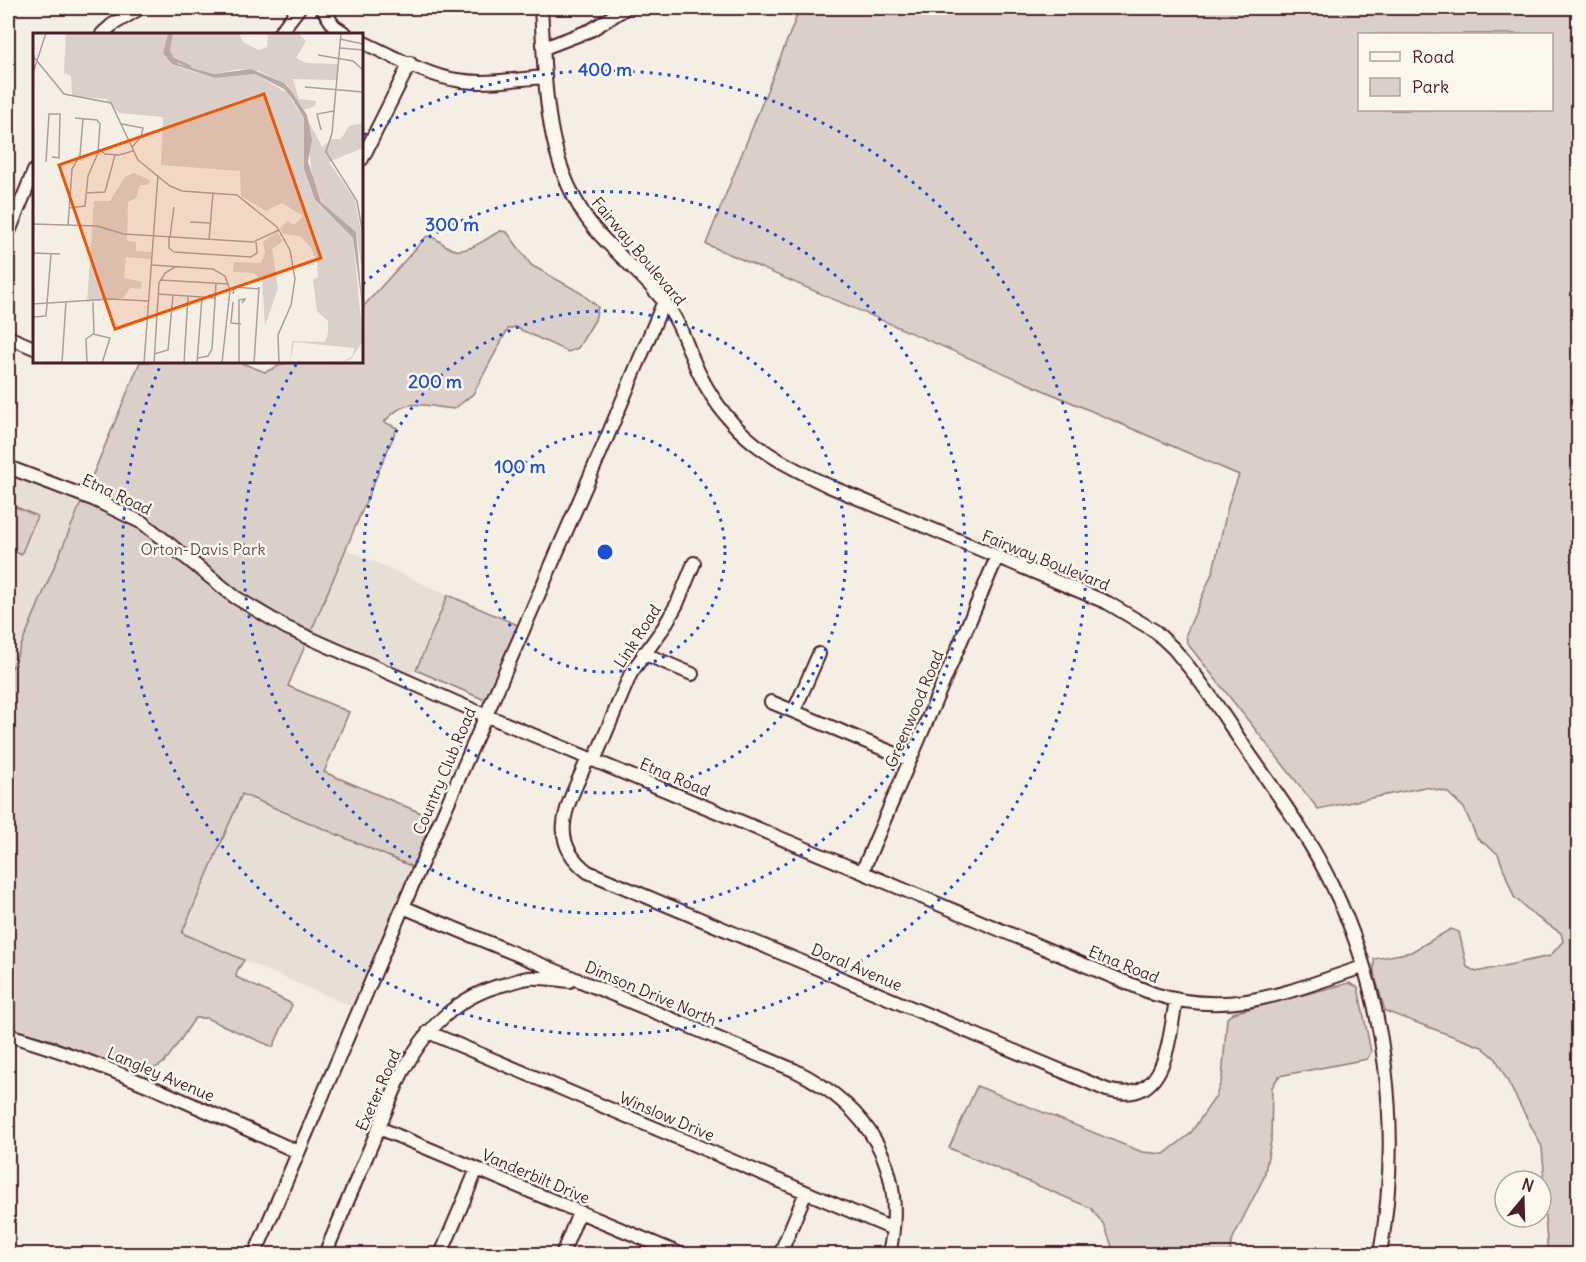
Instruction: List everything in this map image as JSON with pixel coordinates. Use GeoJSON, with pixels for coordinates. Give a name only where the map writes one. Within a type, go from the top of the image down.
{"type":"FeatureCollection","features":[{"type":"Feature","properties":{"kind":"street"},"geometry":{"type":"LineString","coordinates":[[103,33],[140,8]]}},
{"type":"Feature","properties":{"kind":"street"},"geometry":{"type":"LineString","coordinates":[[280,33],[299,8]]}},
{"type":"Feature","properties":{"kind":"street"},"geometry":{"type":"LineString","coordinates":[[322,8],[334,26],[344,33]]}},
{"type":"Feature","properties":{"kind":"street","name":"Fairway Boulevard"},"geometry":{"type":"LineString","coordinates":[[541,8],[548,116],[555,153],[572,195],[595,228],[664,301],[674,316],[700,377],[735,427],[753,444],[790,468],[1096,598],[1129,614],[1155,631],[1181,657],[1278,794],[1314,850],[1346,918],[1379,1027],[1390,1112],[1388,1197],[1380,1254]]}},
{"type":"Feature","properties":{"kind":"street"},"geometry":{"type":"LineString","coordinates":[[544,48],[591,30],[626,8]]}},
{"type":"Feature","properties":{"kind":"street"},"geometry":{"type":"LineString","coordinates":[[363,42],[439,76],[468,82],[545,77]]}},
{"type":"Feature","properties":{"kind":"street"},"geometry":{"type":"LineString","coordinates":[[363,157],[410,63]]}},
{"type":"Feature","properties":{"kind":"street"},"geometry":{"type":"LineString","coordinates":[[8,234],[33,173]]}},
{"type":"Feature","properties":{"kind":"street","name":"Country Club Road"},"geometry":{"type":"LineString","coordinates":[[255,1254],[664,301]]}},
{"type":"Feature","properties":{"kind":"street"},"geometry":{"type":"LineString","coordinates":[[8,338],[33,348]]}},
{"type":"Feature","properties":{"kind":"street","name":"Etna Road"},"geometry":{"type":"LineString","coordinates":[[8,467],[136,519],[166,539],[235,597],[287,628],[591,760],[1122,982],[1176,1001],[1200,1004],[1248,1002],[1363,968]]}},
{"type":"Feature","properties":{"kind":"street","name":"Greenwood Road"},"geometry":{"type":"LineString","coordinates":[[862,873],[997,557]]}},
{"type":"Feature","properties":{"kind":"street","name":"Link Road"},"geometry":{"type":"LineString","coordinates":[[591,760],[631,673],[668,620],[694,563]]}},
{"type":"Feature","properties":{"kind":"street"},"geometry":{"type":"LineString","coordinates":[[644,653],[692,675]]}},
{"type":"Feature","properties":{"kind":"street"},"geometry":{"type":"LineString","coordinates":[[795,711],[819,654]]}},
{"type":"Feature","properties":{"kind":"street"},"geometry":{"type":"LineString","coordinates":[[771,702],[910,760]]}},
{"type":"Feature","properties":{"kind":"street","name":"Doral Avenue"},"geometry":{"type":"LineString","coordinates":[[591,760],[566,812],[563,835],[571,857],[588,872],[1107,1090],[1125,1094],[1134,1092],[1143,1089],[1157,1077],[1164,1060],[1176,1001]]}},
{"type":"Feature","properties":{"kind":"street","name":"Dimson Drive North"},"geometry":{"type":"LineString","coordinates":[[403,907],[817,1081],[849,1106],[860,1118],[871,1133],[885,1163],[892,1192],[893,1228],[889,1254]]}},
{"type":"Feature","properties":{"kind":"street","name":"Exeter Road"},"geometry":{"type":"LineString","coordinates":[[325,1254],[401,1075],[414,1050],[428,1032],[455,1006],[495,986],[528,978],[581,982]]}},
{"type":"Feature","properties":{"kind":"street","name":"Winslow Drive"},"geometry":{"type":"LineString","coordinates":[[428,1032],[893,1228]]}},
{"type":"Feature","properties":{"kind":"street","name":"Langley Avenue"},"geometry":{"type":"LineString","coordinates":[[8,1035],[94,1064],[298,1152]]}},
{"type":"Feature","properties":{"kind":"street","name":"Vanderbilt Drive"},"geometry":{"type":"LineString","coordinates":[[379,1128],[674,1253]]}},
{"type":"Feature","properties":{"kind":"street"},"geometry":{"type":"LineString","coordinates":[[441,1254],[477,1169]]}},
{"type":"Feature","properties":{"kind":"street"},"geometry":{"type":"LineString","coordinates":[[780,1254],[806,1192]]}},
{"type":"Feature","properties":{"kind":"street"},"geometry":{"type":"LineString","coordinates":[[562,1254],[579,1213]]}},
{"type":"Feature","properties":{"kind":"shaded area"},"geometry":{"type":"Polygon","coordinates":[[[8,472],[81,499],[8,677],[8,472]]]}},
{"type":"Feature","properties":{"kind":"shaded area"},"geometry":{"type":"Polygon","coordinates":[[[346,549],[448,595],[409,682],[308,638],[346,549]]]}},
{"type":"Feature","properties":{"kind":"shaded area"},"geometry":{"type":"Polygon","coordinates":[[[242,794],[420,870],[360,1010],[182,934],[242,794]]]}},
{"type":"Feature","properties":{"kind":"green space"},"geometry":{"type":"Polygon","coordinates":[[[800,8],[1578,8],[1578,1254],[1548,1254],[1546,1229],[1553,1229],[1553,1169],[1544,1169],[1542,1147],[1496,1059],[1482,1047],[1385,1011],[1374,973],[1374,959],[1411,952],[1451,929],[1459,932],[1467,967],[1476,972],[1550,956],[1563,941],[1561,933],[1535,916],[1514,897],[1498,854],[1477,838],[1464,808],[1447,792],[1425,787],[1318,809],[1187,643],[1186,634],[1213,571],[1229,502],[1239,475],[706,244],[800,8]]]}},
{"type":"Feature","properties":{"kind":"green space","name":"Orton-Davis Park"},"geometry":{"type":"Polygon","coordinates":[[[500,231],[507,232],[531,265],[581,293],[598,307],[595,320],[578,348],[568,352],[515,327],[508,329],[473,394],[454,409],[408,405],[384,422],[397,428],[288,686],[349,712],[324,772],[433,818],[413,867],[242,794],[182,933],[244,960],[236,977],[292,1005],[273,1047],[206,1018],[195,1018],[162,1064],[144,1069],[127,1061],[123,1069],[52,1040],[8,1028],[8,677],[140,363],[242,363],[265,372],[286,363],[363,363],[363,307],[427,236],[452,249],[464,250],[500,231]]]}},
{"type":"Feature","properties":{"kind":"green space"},"geometry":{"type":"Polygon","coordinates":[[[9,504],[37,516],[21,555],[8,548],[9,504]]]}},
{"type":"Feature","properties":{"kind":"green space"},"geometry":{"type":"Polygon","coordinates":[[[448,595],[520,626],[487,701],[416,670],[448,595]]]}},
{"type":"Feature","properties":{"kind":"green space"},"geometry":{"type":"Polygon","coordinates":[[[1349,983],[1358,987],[1371,1052],[1367,1059],[1279,1076],[1272,1087],[1271,1141],[1264,1177],[1234,1236],[1230,1248],[1232,1254],[1115,1254],[1104,1225],[1091,1208],[949,1148],[977,1086],[1142,1152],[1164,1154],[1190,1134],[1216,1096],[1222,1079],[1227,1018],[1233,1013],[1349,983]]]}}]}
